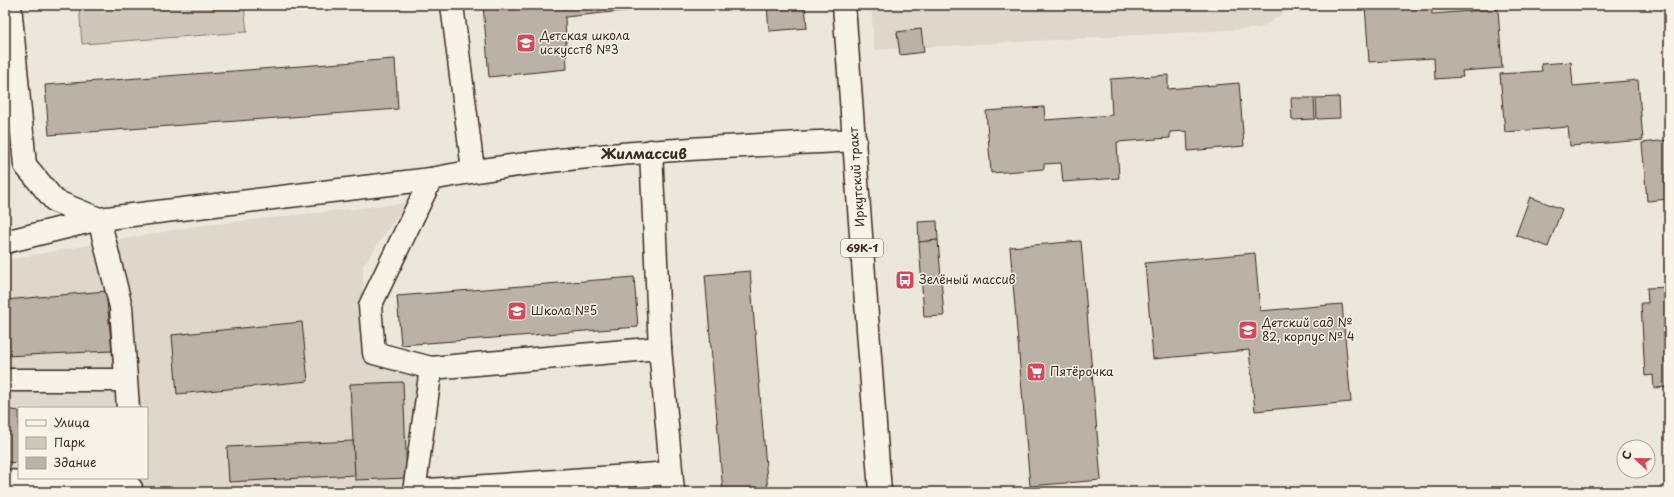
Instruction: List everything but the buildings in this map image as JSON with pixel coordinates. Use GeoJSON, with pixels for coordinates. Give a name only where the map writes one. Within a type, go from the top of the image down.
{"type":"FeatureCollection","features":[{"type":"Feature","properties":{"kind":"main road"},"geometry":{"type":"LineString","coordinates":[[10,5],[25,165],[55,201],[99,219]]}},
{"type":"Feature","properties":{"kind":"main road"},"geometry":{"type":"LineString","coordinates":[[452,5],[473,170]]}},
{"type":"Feature","properties":{"kind":"main road","name":"Иркутский тракт"},"geometry":{"type":"LineString","coordinates":[[844,5],[880,492]]}},
{"type":"Feature","properties":{"kind":"main road"},"geometry":{"type":"LineString","coordinates":[[5,242],[99,219],[430,179],[473,170],[651,151],[855,140]]}},
{"type":"Feature","properties":{"kind":"main road"},"geometry":{"type":"LineString","coordinates":[[431,368],[414,492],[672,483],[660,348],[651,151]]}},
{"type":"Feature","properties":{"kind":"main road"},"geometry":{"type":"LineString","coordinates":[[430,179],[370,306],[374,352],[431,368],[660,348]]}},
{"type":"Feature","properties":{"kind":"main road"},"geometry":{"type":"LineString","coordinates":[[99,219],[121,307],[128,407]]}},
{"type":"Feature","properties":{"kind":"main road"},"geometry":{"type":"LineString","coordinates":[[5,380],[125,380]]}},
{"type":"Feature","properties":{"kind":"main road"},"geometry":{"type":"LineString","coordinates":[[5,481],[131,486]]}},
{"type":"Feature","properties":{"kind":"shaded area"},"geometry":{"type":"Polygon","coordinates":[[[871,5],[1295,5],[1261,28],[874,50],[871,5]]]}},
{"type":"Feature","properties":{"kind":"shaded area"},"geometry":{"type":"Polygon","coordinates":[[[406,203],[363,266],[363,361],[421,378],[428,492],[5,492],[5,260],[196,226],[406,203]]]}},
{"type":"Feature","properties":{"kind":"green space"},"geometry":{"type":"Polygon","coordinates":[[[79,5],[244,5],[247,32],[82,44],[79,5]]]}},
{"type":"Feature","properties":{"kind":"place","name":"Детская школа искусств №3"},"geometry":{"type":"Point","coordinates":[526,43]}},
{"type":"Feature","properties":{"kind":"place","name":"Зелёный массив"},"geometry":{"type":"Point","coordinates":[905,280]}},
{"type":"Feature","properties":{"kind":"place","name":"Школа №5"},"geometry":{"type":"Point","coordinates":[517,311]}},
{"type":"Feature","properties":{"kind":"place","name":"Детский сад № 82, корпус № 4"},"geometry":{"type":"Point","coordinates":[1248,330]}},
{"type":"Feature","properties":{"kind":"place","name":"Пятёрочка"},"geometry":{"type":"Point","coordinates":[1036,372]}},
{"type":"Feature","properties":{"kind":"district","name":"Жилмассив"},"geometry":{"type":"Point","coordinates":[644,154]}}]}
